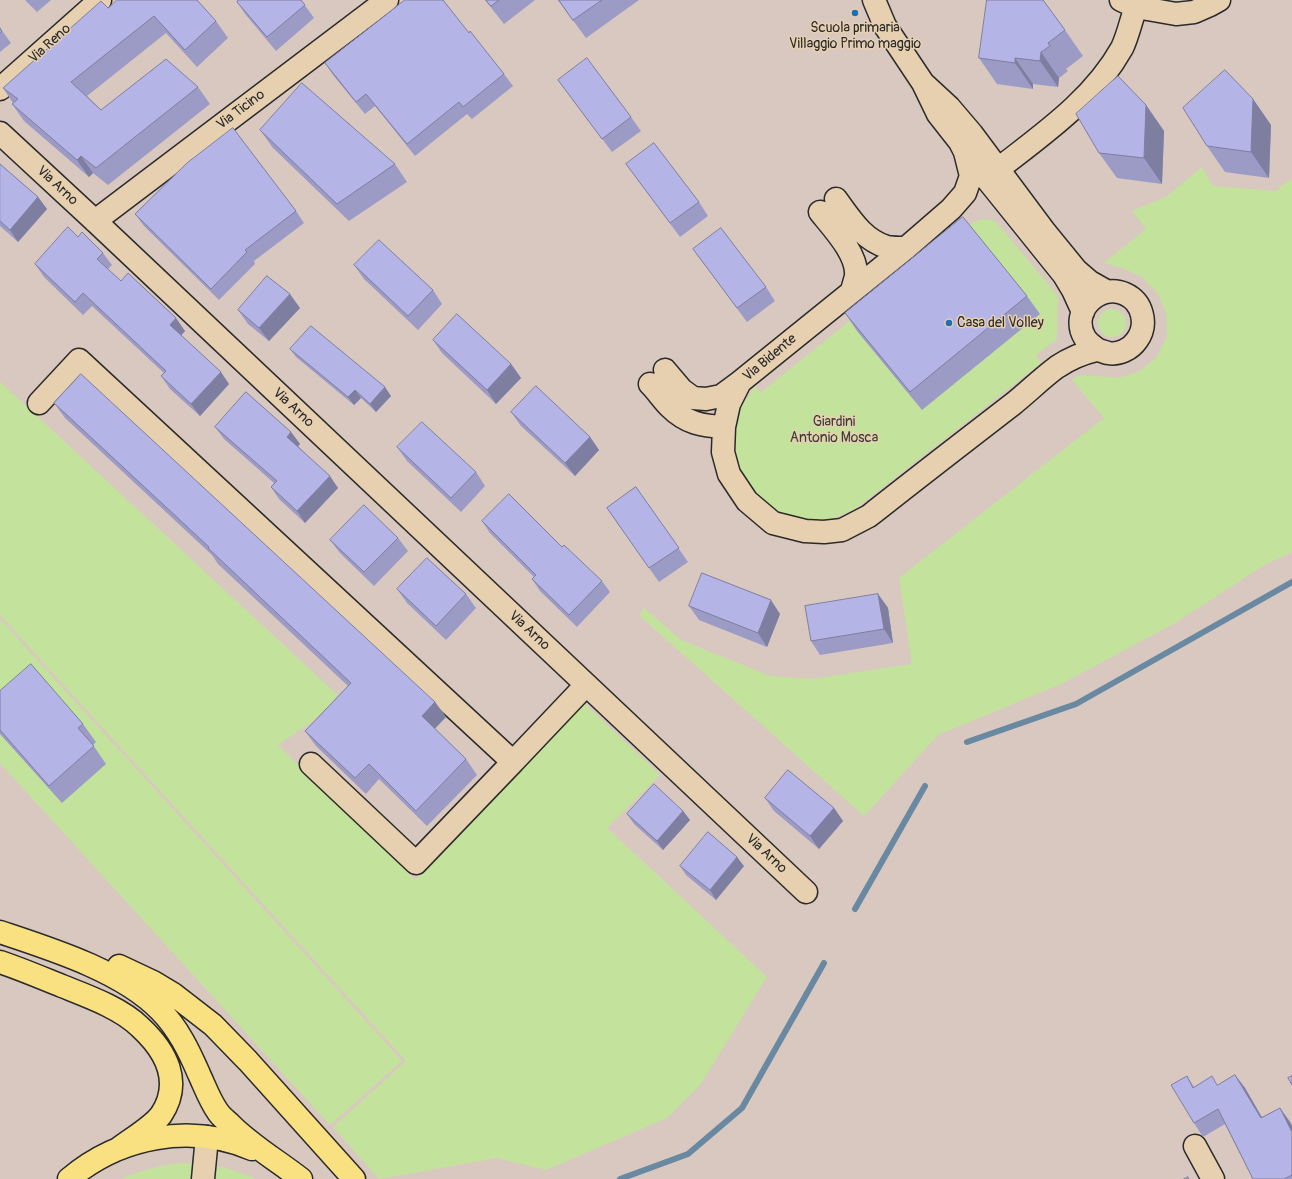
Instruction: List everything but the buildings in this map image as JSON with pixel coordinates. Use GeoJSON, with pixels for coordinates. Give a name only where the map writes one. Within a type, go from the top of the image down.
{"type":"FeatureCollection","features":[{"type":"Feature","properties":{"kind":"main road"},"geometry":{"type":"LineString","coordinates":[[0,932],[48,948],[114,976],[142,994],[160,1009],[173,1024],[188,1049],[206,1092],[218,1113],[256,1148],[301,1179]]}},
{"type":"Feature","properties":{"kind":"main road"},"geometry":{"type":"LineString","coordinates":[[48,948],[109,962],[153,982],[173,994],[213,1025],[248,1061],[354,1179]]}},
{"type":"Feature","properties":{"kind":"main road"},"geometry":{"type":"LineString","coordinates":[[0,962],[97,1000],[119,1012],[140,1026],[161,1049],[170,1068],[171,1090],[167,1105],[160,1116],[118,1148],[89,1164],[70,1179]]}},
{"type":"Feature","properties":{"kind":"main road"},"geometry":{"type":"LineString","coordinates":[[118,1148],[153,1138],[176,1135],[207,1136],[246,1146],[276,1161]]}},
{"type":"Feature","properties":{"kind":"street","name":"Via Reno"},"geometry":{"type":"LineString","coordinates":[[0,88],[100,0]]}},
{"type":"Feature","properties":{"kind":"street","name":"Via Ticino"},"geometry":{"type":"LineString","coordinates":[[95,221],[387,0]]}},
{"type":"Feature","properties":{"kind":"street","name":"Via Bidente"},"geometry":{"type":"LineString","coordinates":[[874,0],[885,26],[923,83],[938,114],[966,152],[1064,275],[1083,312],[1081,320],[1084,337],[1098,350],[1109,353],[1119,353],[1129,348],[1137,341],[1142,331],[1143,321],[1141,310],[1135,301],[1127,294],[1117,291],[1106,292],[1090,282],[1076,270],[997,170],[972,134],[949,107],[923,83]]}},
{"type":"Feature","properties":{"kind":"street"},"geometry":{"type":"LineString","coordinates":[[997,170],[1071,112],[1100,79],[1122,47],[1128,4],[1176,14],[1194,12],[1219,0]]}},
{"type":"Feature","properties":{"kind":"street","name":"Via Arno"},"geometry":{"type":"LineString","coordinates":[[0,133],[806,892]]}},
{"type":"Feature","properties":{"kind":"street","name":"Via Bidente"},"geometry":{"type":"LineString","coordinates":[[966,152],[971,176],[965,193],[951,209],[906,248],[740,382],[729,404],[724,427],[723,452],[729,474],[747,501],[773,523],[805,531],[824,532],[842,530],[869,516],[1018,400],[1058,366],[1080,355],[1098,350]]}},
{"type":"Feature","properties":{"kind":"street"},"geometry":{"type":"LineString","coordinates":[[852,291],[856,274],[852,255],[828,205],[870,240],[888,247],[906,248]]}},
{"type":"Feature","properties":{"kind":"street"},"geometry":{"type":"LineString","coordinates":[[1083,312],[1088,302],[1096,295],[1106,292]]}},
{"type":"Feature","properties":{"kind":"street"},"geometry":{"type":"LineString","coordinates":[[39,403],[79,360],[513,762]]}},
{"type":"Feature","properties":{"kind":"street"},"geometry":{"type":"LineString","coordinates":[[724,427],[707,426],[687,420],[670,407],[657,377],[682,390],[693,398],[706,399],[721,396],[740,382]]}},
{"type":"Feature","properties":{"kind":"street"},"geometry":{"type":"LineString","coordinates":[[311,764],[416,863],[586,685]]}},
{"type":"Feature","properties":{"kind":"street"},"geometry":{"type":"LineString","coordinates":[[203,1179],[207,1136]]}},
{"type":"Feature","properties":{"kind":"street"},"geometry":{"type":"LineString","coordinates":[[1195,1146],[1213,1179]]}},
{"type":"Feature","properties":{"kind":"green space"},"geometry":{"type":"Polygon","coordinates":[[[1202,167],[1213,186],[1276,191],[1292,178],[1292,552],[1266,564],[1175,623],[1061,684],[938,735],[864,816],[639,615],[644,608],[681,640],[770,676],[812,679],[912,664],[899,578],[1104,418],[1072,380],[1077,376],[1084,375],[1118,378],[1138,372],[1156,358],[1167,337],[1166,313],[1157,292],[1141,276],[1122,268],[1104,263],[1146,229],[1132,211],[1166,197],[1202,167]]]}},
{"type":"Feature","properties":{"kind":"green space","name":"Giardini Antonio Mosca"},"geometry":{"type":"Polygon","coordinates":[[[984,219],[995,221],[1058,296],[1057,339],[1036,355],[1041,363],[854,510],[831,519],[806,520],[782,513],[761,499],[745,480],[736,456],[735,431],[741,407],[755,386],[760,393],[972,223],[984,219]]]}},
{"type":"Feature","properties":{"kind":"green space"},"geometry":{"type":"Polygon","coordinates":[[[1112,309],[1122,313],[1126,323],[1122,333],[1112,337],[1102,333],[1098,323],[1102,313],[1112,309]]]}},
{"type":"Feature","properties":{"kind":"green space"},"geometry":{"type":"Polygon","coordinates":[[[0,382],[343,700],[278,745],[415,880],[584,703],[660,775],[607,828],[767,977],[700,1085],[667,1118],[546,1170],[497,1158],[379,1179],[333,1127],[406,1061],[0,615],[0,382]]]}},
{"type":"Feature","properties":{"kind":"green space"},"geometry":{"type":"Polygon","coordinates":[[[0,619],[402,1061],[330,1125],[0,763],[0,619]]]}},
{"type":"Feature","properties":{"kind":"green space"},"geometry":{"type":"Polygon","coordinates":[[[184,1163],[221,1167],[256,1179],[121,1179],[152,1168],[184,1163]]]}},
{"type":"Feature","properties":{"kind":"waterway"},"geometry":{"type":"LineString","coordinates":[[967,742],[1076,704],[1292,582]]}},
{"type":"Feature","properties":{"kind":"waterway"},"geometry":{"type":"LineString","coordinates":[[855,909],[925,786]]}},
{"type":"Feature","properties":{"kind":"waterway"},"geometry":{"type":"LineString","coordinates":[[620,1179],[688,1154],[742,1108],[824,963]]}},
{"type":"Feature","properties":{"kind":"place","name":"Scuola primaria Villaggio Primo maggio"},"geometry":{"type":"Point","coordinates":[855,13]}},
{"type":"Feature","properties":{"kind":"place","name":"Casa del Volley"},"geometry":{"type":"Point","coordinates":[949,323]}}]}
